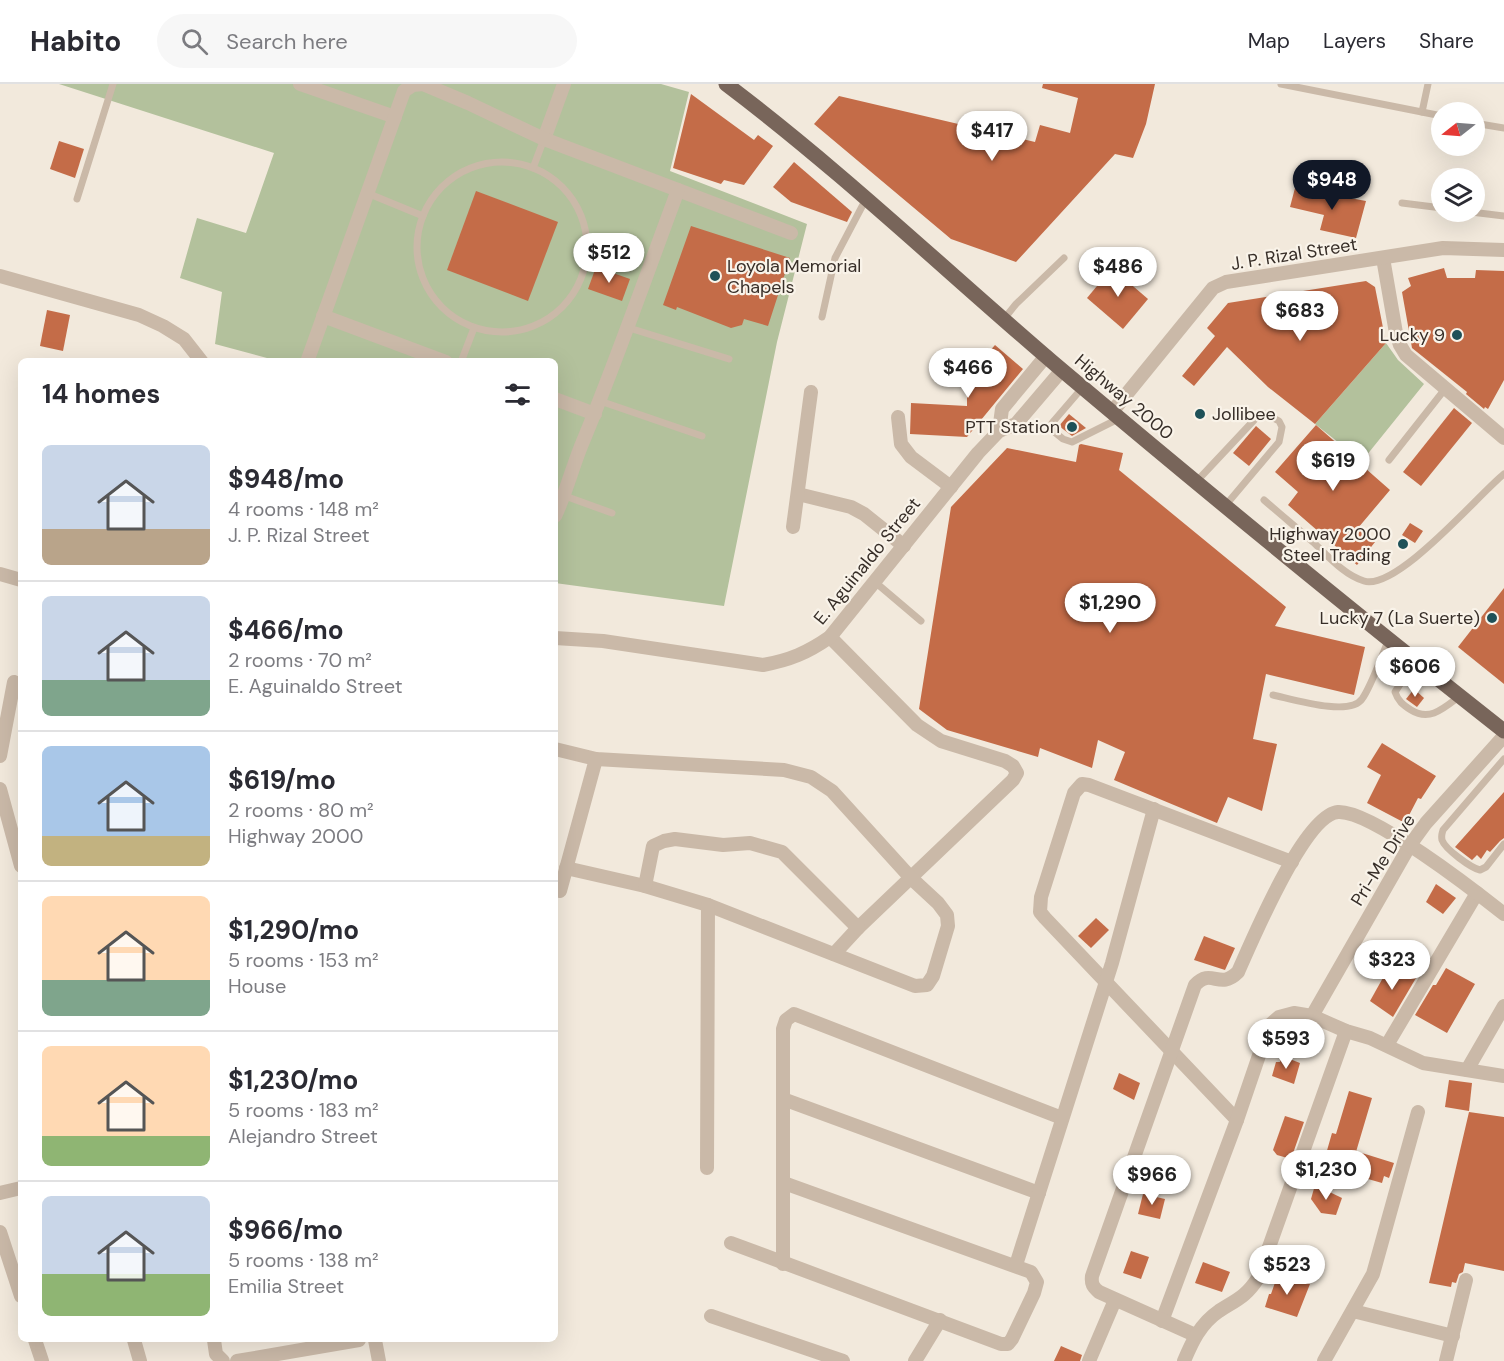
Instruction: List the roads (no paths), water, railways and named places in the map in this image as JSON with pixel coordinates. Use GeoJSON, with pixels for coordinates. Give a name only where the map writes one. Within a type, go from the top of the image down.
{"type":"FeatureCollection","features":[{"type":"Feature","properties":{"kind":"main road","name":"Highway 2000"},"geometry":{"type":"LineString","coordinates":[[726,84],[867,197],[1062,370],[1225,507],[1504,731]]}},
{"type":"Feature","properties":{"kind":"street"},"geometry":{"type":"LineString","coordinates":[[300,84],[395,117]]}},
{"type":"Feature","properties":{"kind":"street"},"geometry":{"type":"LineString","coordinates":[[308,358],[404,92],[413,85],[423,84],[544,139],[791,233]]}},
{"type":"Feature","properties":{"kind":"street"},"geometry":{"type":"LineString","coordinates":[[544,139],[564,84]]}},
{"type":"Feature","properties":{"kind":"street"},"geometry":{"type":"LineString","coordinates":[[558,510],[678,190]]}},
{"type":"Feature","properties":{"kind":"street","name":"J. P. Rizal Street"},"geometry":{"type":"LineString","coordinates":[[1115,415],[1213,288],[1226,282],[1443,248],[1504,250]]}},
{"type":"Feature","properties":{"kind":"street"},"geometry":{"type":"LineString","coordinates":[[1383,258],[1400,345],[1406,354],[1504,438]]}},
{"type":"Feature","properties":{"kind":"street"},"geometry":{"type":"LineString","coordinates":[[0,276],[108,305],[147,319],[184,339],[199,358]]}},
{"type":"Feature","properties":{"kind":"street"},"geometry":{"type":"LineString","coordinates":[[323,316],[435,358]]}},
{"type":"Feature","properties":{"kind":"street","name":"E. Aguinaldo Street"},"geometry":{"type":"LineString","coordinates":[[999,431],[1002,409],[1046,356]]}},
{"type":"Feature","properties":{"kind":"street","name":"E. Aguinaldo Street"},"geometry":{"type":"LineString","coordinates":[[558,638],[603,641],[763,665],[786,661],[807,652],[830,637],[951,486],[999,431],[1016,424],[1062,370]]}},
{"type":"Feature","properties":{"kind":"street"},"geometry":{"type":"LineString","coordinates":[[793,527],[811,392]]}},
{"type":"Feature","properties":{"kind":"street"},"geometry":{"type":"LineString","coordinates":[[558,400],[598,408]]}},
{"type":"Feature","properties":{"kind":"street"},"geometry":{"type":"LineString","coordinates":[[898,417],[901,444],[912,457],[951,486]]}},
{"type":"Feature","properties":{"kind":"street"},"geometry":{"type":"LineString","coordinates":[[798,494],[851,507],[864,514],[904,546]]}},
{"type":"Feature","properties":{"kind":"street"},"geometry":{"type":"LineString","coordinates":[[0,574],[18,579]]}},
{"type":"Feature","properties":{"kind":"street"},"geometry":{"type":"LineString","coordinates":[[830,637],[917,725],[941,741],[1005,761],[1017,772],[1013,780],[858,928],[834,954]]}},
{"type":"Feature","properties":{"kind":"street"},"geometry":{"type":"LineString","coordinates":[[0,678],[18,683],[0,756]]}},
{"type":"Feature","properties":{"kind":"street","name":"Pri-Me Drive"},"geometry":{"type":"LineString","coordinates":[[1312,1016],[1410,845],[1426,823],[1504,736]]}},
{"type":"Feature","properties":{"kind":"street"},"geometry":{"type":"LineString","coordinates":[[558,750],[596,759],[784,770],[811,777],[832,791],[911,878],[938,903],[947,915],[948,926],[933,976],[927,985],[915,986],[708,905],[645,886],[566,868]]}},
{"type":"Feature","properties":{"kind":"street"},"geometry":{"type":"LineString","coordinates":[[560,891],[596,759]]}},
{"type":"Feature","properties":{"kind":"street"},"geometry":{"type":"LineString","coordinates":[[1236,1120],[1045,918],[1040,912],[1041,897],[1074,793],[1082,784],[1292,862]]}},
{"type":"Feature","properties":{"kind":"street"},"geometry":{"type":"LineString","coordinates":[[0,789],[18,855]]}},
{"type":"Feature","properties":{"kind":"street"},"geometry":{"type":"LineString","coordinates":[[1016,1265],[1106,981],[1154,809]]}},
{"type":"Feature","properties":{"kind":"street"},"geometry":{"type":"LineString","coordinates":[[1195,1335],[1115,1300],[1093,1287],[1092,1276],[1194,986],[1200,979],[1209,977],[1220,980],[1231,979],[1238,972],[1276,889],[1292,862],[1322,819],[1336,812],[1355,814],[1410,845],[1504,914]]}},
{"type":"Feature","properties":{"kind":"street"},"geometry":{"type":"LineString","coordinates":[[645,886],[652,846],[664,841],[675,839],[723,845],[750,843],[782,852],[858,928]]}},
{"type":"Feature","properties":{"kind":"street"},"geometry":{"type":"LineString","coordinates":[[1387,1045],[1477,893]]}},
{"type":"Feature","properties":{"kind":"street"},"geometry":{"type":"LineString","coordinates":[[707,1168],[708,905]]}},
{"type":"Feature","properties":{"kind":"street"},"geometry":{"type":"LineString","coordinates":[[1467,1070],[1504,1006]]}},
{"type":"Feature","properties":{"kind":"street"},"geometry":{"type":"LineString","coordinates":[[1162,1321],[1270,1024],[1279,1017],[1294,1013],[1312,1016],[1387,1045],[1424,1063],[1504,1076]]}},
{"type":"Feature","properties":{"kind":"street"},"geometry":{"type":"LineString","coordinates":[[783,1264],[783,1029],[786,1020],[794,1014],[1062,1118]]}},
{"type":"Feature","properties":{"kind":"street"},"geometry":{"type":"LineString","coordinates":[[1184,1361],[1195,1335],[1218,1312],[1251,1290],[1258,1278],[1346,1031]]}},
{"type":"Feature","properties":{"kind":"street"},"geometry":{"type":"LineString","coordinates":[[783,1099],[1039,1193]]}},
{"type":"Feature","properties":{"kind":"street"},"geometry":{"type":"LineString","coordinates":[[1324,1361],[1372,1274],[1418,1112]]}},
{"type":"Feature","properties":{"kind":"street"},"geometry":{"type":"LineString","coordinates":[[732,1244],[1001,1344],[1008,1344],[1034,1293],[1037,1282],[1031,1272],[784,1183]]}},
{"type":"Feature","properties":{"kind":"street"},"geometry":{"type":"LineString","coordinates":[[0,1193],[18,1189]]}},
{"type":"Feature","properties":{"kind":"street"},"geometry":{"type":"LineString","coordinates":[[0,1232],[18,1287]]}},
{"type":"Feature","properties":{"kind":"street"},"geometry":{"type":"LineString","coordinates":[[1446,1361],[1466,1280]]}},
{"type":"Feature","properties":{"kind":"street"},"geometry":{"type":"LineString","coordinates":[[1089,1361],[1115,1300]]}},
{"type":"Feature","properties":{"kind":"street"},"geometry":{"type":"LineString","coordinates":[[1353,1311],[1453,1336]]}},
{"type":"Feature","properties":{"kind":"street"},"geometry":{"type":"LineString","coordinates":[[711,1316],[843,1361]]}},
{"type":"Feature","properties":{"kind":"street"},"geometry":{"type":"LineString","coordinates":[[915,1361],[940,1320]]}},
{"type":"Feature","properties":{"kind":"street"},"geometry":{"type":"LineString","coordinates":[[36,1342],[42,1361]]}},
{"type":"Feature","properties":{"kind":"street"},"geometry":{"type":"LineString","coordinates":[[135,1342],[140,1361]]}},
{"type":"Feature","properties":{"kind":"street"},"geometry":{"type":"LineString","coordinates":[[214,1342],[216,1354],[223,1361]]}},
{"type":"Feature","properties":{"kind":"street"},"geometry":{"type":"LineString","coordinates":[[237,1361],[293,1345],[333,1342]]}},
{"type":"Feature","properties":{"kind":"street"},"geometry":{"type":"LineString","coordinates":[[375,1342],[379,1361]]}},
{"type":"Feature","properties":{"kind":"lane"},"geometry":{"type":"LineString","coordinates":[[77,199],[113,84]]}},
{"type":"Feature","properties":{"kind":"lane"},"geometry":{"type":"LineString","coordinates":[[1281,84],[1431,114]]}},
{"type":"Feature","properties":{"kind":"lane"},"geometry":{"type":"LineString","coordinates":[[1422,112],[1428,84]]}},
{"type":"Feature","properties":{"kind":"lane"},"geometry":{"type":"LineString","coordinates":[[1485,125],[1504,129]]}},
{"type":"Feature","properties":{"kind":"lane"},"geometry":{"type":"LineString","coordinates":[[533,168],[544,139]]}},
{"type":"Feature","properties":{"kind":"lane"},"geometry":{"type":"LineString","coordinates":[[501,162],[533,168],[557,183],[571,198],[581,216],[587,244],[581,278],[572,296],[563,307],[541,323],[528,329],[508,332],[474,328],[450,315],[431,294],[425,282],[418,256],[419,229],[423,216],[436,193],[446,183],[468,169],[501,162]]}},
{"type":"Feature","properties":{"kind":"lane"},"geometry":{"type":"LineString","coordinates":[[367,193],[423,216]]}},
{"type":"Feature","properties":{"kind":"lane"},"geometry":{"type":"LineString","coordinates":[[822,317],[835,258],[867,197]]}},
{"type":"Feature","properties":{"kind":"lane"},"geometry":{"type":"LineString","coordinates":[[1402,203],[1431,207]]}},
{"type":"Feature","properties":{"kind":"lane"},"geometry":{"type":"LineString","coordinates":[[1485,214],[1504,216]]}},
{"type":"Feature","properties":{"kind":"lane"},"geometry":{"type":"LineString","coordinates":[[1004,319],[1016,304],[1064,258]]}},
{"type":"Feature","properties":{"kind":"lane"},"geometry":{"type":"LineString","coordinates":[[626,327],[729,358]]}},
{"type":"Feature","properties":{"kind":"lane"},"geometry":{"type":"LineString","coordinates":[[463,358],[474,328]]}},
{"type":"Feature","properties":{"kind":"lane"},"geometry":{"type":"LineString","coordinates":[[1083,387],[1052,423],[1052,430],[1063,439],[1072,442],[1115,415]]}},
{"type":"Feature","properties":{"kind":"lane"},"geometry":{"type":"LineString","coordinates":[[1389,460],[1445,389]]}},
{"type":"Feature","properties":{"kind":"lane"},"geometry":{"type":"LineString","coordinates":[[598,408],[702,436]]}},
{"type":"Feature","properties":{"kind":"lane"},"geometry":{"type":"LineString","coordinates":[[1196,482],[1257,417],[1266,414],[1279,421],[1282,427],[1279,442],[1225,507]]}},
{"type":"Feature","properties":{"kind":"lane"},"geometry":{"type":"LineString","coordinates":[[1264,500],[1340,567],[1358,579],[1371,582],[1390,576],[1413,560],[1504,474]]}},
{"type":"Feature","properties":{"kind":"lane"},"geometry":{"type":"LineString","coordinates":[[565,496],[612,513]]}},
{"type":"Feature","properties":{"kind":"lane"},"geometry":{"type":"LineString","coordinates":[[875,582],[921,621]]}},
{"type":"Feature","properties":{"kind":"lane"},"geometry":{"type":"LineString","coordinates":[[1273,695],[1340,708],[1352,707],[1362,701],[1389,639]]}},
{"type":"Feature","properties":{"kind":"lane"},"geometry":{"type":"LineString","coordinates":[[1415,661],[1395,692],[1402,705],[1416,713],[1428,716],[1438,712],[1460,696]]}},
{"type":"Feature","properties":{"kind":"lane"},"geometry":{"type":"LineString","coordinates":[[1504,759],[1443,830],[1441,836],[1446,846],[1473,868],[1480,870],[1486,867],[1504,844]]}},
{"type":"Feature","properties":{"kind":"place","name":"Loyola Memorial Chapels"},"geometry":{"type":"Point","coordinates":[715,276]}},
{"type":"Feature","properties":{"kind":"place","name":"Lucky 9"},"geometry":{"type":"Point","coordinates":[1457,335]}},
{"type":"Feature","properties":{"kind":"place","name":"Jollibee"},"geometry":{"type":"Point","coordinates":[1200,414]}},
{"type":"Feature","properties":{"kind":"place","name":"PTT Station"},"geometry":{"type":"Point","coordinates":[1072,427]}},
{"type":"Feature","properties":{"kind":"place","name":"Highway 2000 Steel Trading"},"geometry":{"type":"Point","coordinates":[1403,544]}},
{"type":"Feature","properties":{"kind":"place","name":"Lucky 7 (La Suerte)"},"geometry":{"type":"Point","coordinates":[1492,618]}}]}
